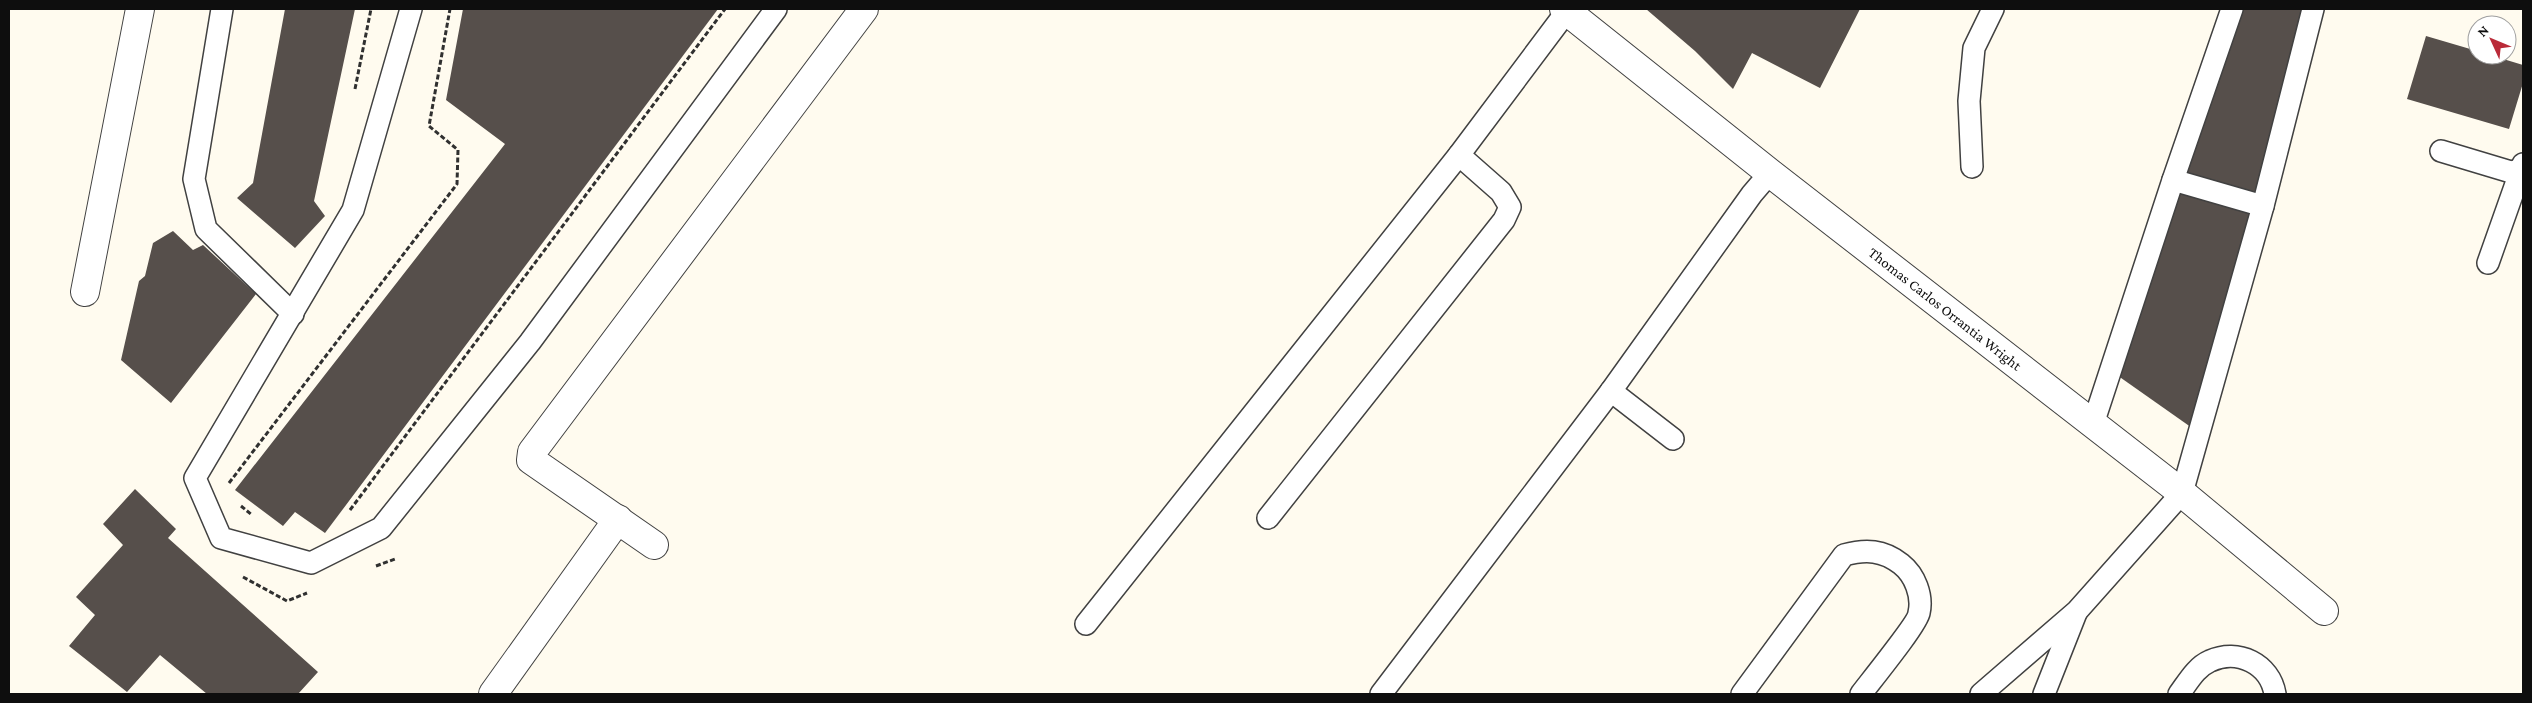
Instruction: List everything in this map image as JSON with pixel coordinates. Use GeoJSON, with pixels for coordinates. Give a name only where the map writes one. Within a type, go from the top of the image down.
{"type":"FeatureCollection","features":[{"type":"Feature","properties":{"kind":"street"},"geometry":{"type":"LineString","coordinates":[[86,292],[140,9]]}},
{"type":"Feature","properties":{"kind":"street"},"geometry":{"type":"LineString","coordinates":[[654,545],[531,460],[532,452],[864,9]]}},
{"type":"Feature","properties":{"kind":"street","name":"Thomas Carlos Orrantia Wright"},"geometry":{"type":"LineString","coordinates":[[1566,10],[1770,173],[2182,493],[2324,611]]}},
{"type":"Feature","properties":{"kind":"street"},"geometry":{"type":"LineString","coordinates":[[493,694],[618,519]]}},
{"type":"Feature","properties":{"kind":"lane"},"geometry":{"type":"LineString","coordinates":[[222,9],[194,178],[206,229],[293,314]]}},
{"type":"Feature","properties":{"kind":"lane"},"geometry":{"type":"LineString","coordinates":[[411,9],[353,210],[195,478],[221,538],[311,563],[381,528],[530,342],[776,9]]}},
{"type":"Feature","properties":{"kind":"lane"},"geometry":{"type":"LineString","coordinates":[[1972,167],[1969,100],[1974,48],[1993,9]]}},
{"type":"Feature","properties":{"kind":"lane"},"geometry":{"type":"LineString","coordinates":[[2093,424],[2173,180],[2232,9]]}},
{"type":"Feature","properties":{"kind":"lane"},"geometry":{"type":"LineString","coordinates":[[1981,694],[2077,611],[2182,493],[2263,206],[2312,9]]}},
{"type":"Feature","properties":{"kind":"lane"},"geometry":{"type":"LineString","coordinates":[[1086,624],[1459,155],[1566,10]]}},
{"type":"Feature","properties":{"kind":"lane"},"geometry":{"type":"LineString","coordinates":[[2440,151],[2511,172],[2522,167]]}},
{"type":"Feature","properties":{"kind":"lane"},"geometry":{"type":"LineString","coordinates":[[1268,518],[1504,220],[1510,207],[1501,192],[1459,155]]}},
{"type":"Feature","properties":{"kind":"lane"},"geometry":{"type":"LineString","coordinates":[[2488,263],[2522,167]]}},
{"type":"Feature","properties":{"kind":"lane"},"geometry":{"type":"LineString","coordinates":[[1381,694],[1611,391],[1752,194],[1770,173]]}},
{"type":"Feature","properties":{"kind":"lane"},"geometry":{"type":"LineString","coordinates":[[2173,180],[2263,206]]}},
{"type":"Feature","properties":{"kind":"lane"},"geometry":{"type":"LineString","coordinates":[[1611,391],[1673,439]]}},
{"type":"Feature","properties":{"kind":"lane"},"geometry":{"type":"LineString","coordinates":[[1742,694],[1844,555],[1860,550],[1877,551],[1892,557],[1910,574],[1920,598],[1919,615],[1861,694]]}},
{"type":"Feature","properties":{"kind":"lane"},"geometry":{"type":"LineString","coordinates":[[2044,694],[2077,611]]}},
{"type":"Feature","properties":{"kind":"lane"},"geometry":{"type":"LineString","coordinates":[[2178,694],[2196,671],[2209,661],[2224,656],[2240,657],[2254,662],[2266,673],[2275,694]]}},
{"type":"Feature","properties":{"kind":"path"},"geometry":{"type":"LineString","coordinates":[[228,485],[456,184],[458,150],[429,126],[450,9]]}},
{"type":"Feature","properties":{"kind":"path"},"geometry":{"type":"LineString","coordinates":[[346,515],[725,9]]}},
{"type":"Feature","properties":{"kind":"path"},"geometry":{"type":"LineString","coordinates":[[238,503],[260,522]]}},
{"type":"Feature","properties":{"kind":"path"},"geometry":{"type":"LineString","coordinates":[[368,569],[395,559]]}},
{"type":"Feature","properties":{"kind":"path"},"geometry":{"type":"LineString","coordinates":[[238,574],[287,601],[314,590]]}},
{"type":"Feature","properties":{"kind":"building"},"geometry":{"type":"Polygon","coordinates":[[[285,9],[355,9],[314,201],[325,216],[295,248],[237,198],[253,183],[285,9]]]}},
{"type":"Feature","properties":{"kind":"building"},"geometry":{"type":"Polygon","coordinates":[[[463,9],[718,9],[325,533],[295,512],[283,526],[235,490],[505,144],[446,100],[463,9]]]}},
{"type":"Feature","properties":{"kind":"building"},"geometry":{"type":"Polygon","coordinates":[[[1646,9],[1860,9],[1820,88],[1752,53],[1733,89],[1695,51],[1646,9]]]}},
{"type":"Feature","properties":{"kind":"building"},"geometry":{"type":"Polygon","coordinates":[[[2237,9],[2312,9],[2195,430],[2114,373],[2237,9]]]}},
{"type":"Feature","properties":{"kind":"building"},"geometry":{"type":"Polygon","coordinates":[[[2426,36],[2467,48],[2467,65],[2517,65],[2517,63],[2523,65],[2523,83],[2509,129],[2407,99],[2426,36]]]}},
{"type":"Feature","properties":{"kind":"building"},"geometry":{"type":"Polygon","coordinates":[[[173,231],[193,250],[203,245],[256,294],[171,403],[121,360],[139,281],[145,276],[153,243],[173,231]]]}},
{"type":"Feature","properties":{"kind":"building"},"geometry":{"type":"Polygon","coordinates":[[[135,489],[176,529],[168,538],[318,672],[298,694],[207,694],[160,655],[127,692],[69,646],[95,615],[76,597],[123,545],[103,524],[135,489]]]}}]}
